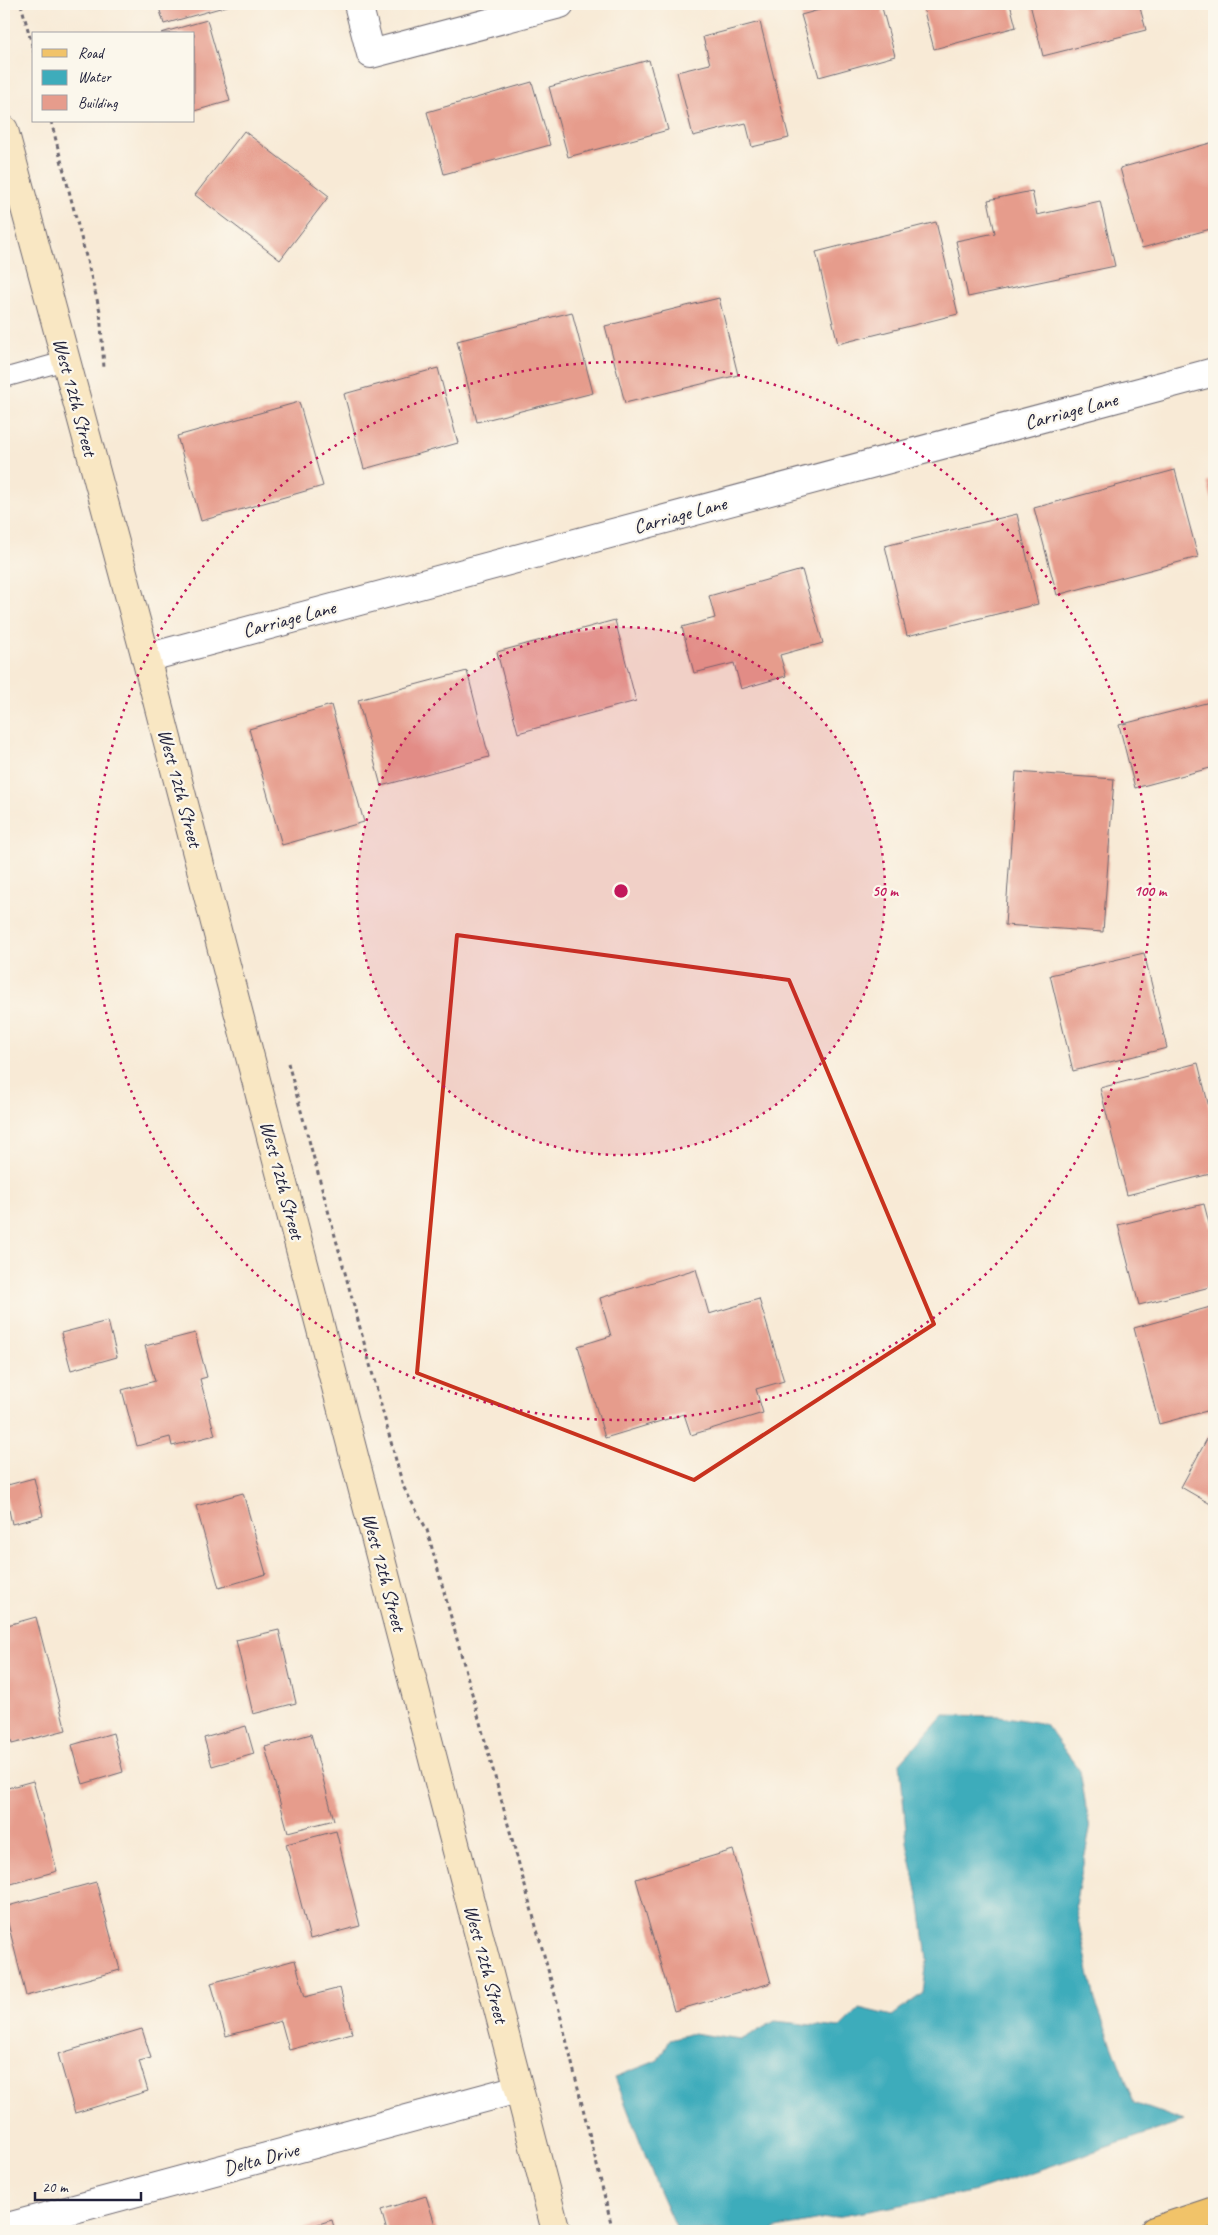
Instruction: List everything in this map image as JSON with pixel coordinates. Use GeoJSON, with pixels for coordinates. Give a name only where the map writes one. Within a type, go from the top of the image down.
{"type":"FeatureCollection","features":[{"type":"Feature","properties":{"kind":"main road","name":"West 12th Street"},"geometry":{"type":"LineString","coordinates":[[4,130],[146,658],[556,2231]]}},
{"type":"Feature","properties":{"kind":"main road"},"geometry":{"type":"LineString","coordinates":[[1154,2231],[1214,2211]]}},
{"type":"Feature","properties":{"kind":"street"},"geometry":{"type":"LineString","coordinates":[[358,4],[371,54],[560,4]]}},
{"type":"Feature","properties":{"kind":"street","name":"Carriage Lane"},"geometry":{"type":"LineString","coordinates":[[146,658],[1214,372]]}},
{"type":"Feature","properties":{"kind":"street","name":"Delta Drive"},"geometry":{"type":"LineString","coordinates":[[4,2228],[518,2090]]}},
{"type":"Feature","properties":{"kind":"lane"},"geometry":{"type":"LineString","coordinates":[[4,378],[65,361]]}},
{"type":"Feature","properties":{"kind":"path"},"geometry":{"type":"LineString","coordinates":[[21,4],[32,45]]}},
{"type":"Feature","properties":{"kind":"path"},"geometry":{"type":"LineString","coordinates":[[52,122],[100,310],[104,375]]}},
{"type":"Feature","properties":{"kind":"path"},"geometry":{"type":"LineString","coordinates":[[285,1055],[403,1486],[427,1530],[558,2006],[613,2231]]}},
{"type":"Feature","properties":{"kind":"highlighted area"},"geometry":{"type":"Polygon","coordinates":[[[457,935],[789,980],[934,1324],[694,1480],[417,1373],[457,935]]]}},
{"type":"Feature","properties":{"kind":"water"},"geometry":{"type":"Polygon","coordinates":[[[943,1715],[1001,1716],[1045,1724],[1080,1771],[1090,1830],[1075,1905],[1095,2000],[1134,2103],[1184,2121],[977,2191],[777,2228],[771,2231],[677,2231],[657,2186],[615,2077],[659,2060],[670,2039],[693,2033],[741,2040],[775,2021],[839,2028],[859,2008],[892,2016],[923,1993],[927,1959],[920,1905],[907,1843],[900,1763],[943,1715]]]}},
{"type":"Feature","properties":{"kind":"building"},"geometry":{"type":"Polygon","coordinates":[[[158,4],[234,4],[164,24],[158,4]]]}},
{"type":"Feature","properties":{"kind":"building"},"geometry":{"type":"Polygon","coordinates":[[[841,4],[881,4],[895,56],[819,77],[801,15],[841,4]]]}},
{"type":"Feature","properties":{"kind":"building"},"geometry":{"type":"Polygon","coordinates":[[[922,4],[1010,4],[1016,27],[934,49],[922,4]]]}},
{"type":"Feature","properties":{"kind":"building"},"geometry":{"type":"Polygon","coordinates":[[[1030,4],[1139,4],[1146,30],[1043,56],[1030,4]]]}},
{"type":"Feature","properties":{"kind":"building"},"geometry":{"type":"Polygon","coordinates":[[[207,20],[230,101],[195,111],[195,32],[165,32],[207,20]]]}},
{"type":"Feature","properties":{"kind":"building"},"geometry":{"type":"Polygon","coordinates":[[[760,22],[789,138],[752,147],[746,123],[693,136],[677,72],[710,64],[703,37],[760,22]]]}},
{"type":"Feature","properties":{"kind":"building"},"geometry":{"type":"Polygon","coordinates":[[[649,60],[668,130],[568,157],[549,87],[649,60]]]}},
{"type":"Feature","properties":{"kind":"building"},"geometry":{"type":"Polygon","coordinates":[[[532,82],[550,145],[444,174],[427,112],[532,82]]]}},
{"type":"Feature","properties":{"kind":"building"},"geometry":{"type":"Polygon","coordinates":[[[244,131],[329,196],[280,260],[195,195],[244,131]]]}},
{"type":"Feature","properties":{"kind":"building"},"geometry":{"type":"Polygon","coordinates":[[[1214,142],[1214,228],[1142,248],[1120,168],[1214,142]]]}},
{"type":"Feature","properties":{"kind":"building"},"geometry":{"type":"Polygon","coordinates":[[[1032,191],[1037,215],[1100,201],[1115,266],[968,297],[956,241],[995,233],[988,200],[1032,191]]]}},
{"type":"Feature","properties":{"kind":"building"},"geometry":{"type":"Polygon","coordinates":[[[936,222],[958,314],[838,344],[816,252],[936,222]]]}},
{"type":"Feature","properties":{"kind":"building"},"geometry":{"type":"Polygon","coordinates":[[[719,298],[738,375],[625,403],[605,326],[719,298]]]}},
{"type":"Feature","properties":{"kind":"building"},"geometry":{"type":"Polygon","coordinates":[[[572,312],[593,393],[477,422],[457,341],[572,312]]]}},
{"type":"Feature","properties":{"kind":"building"},"geometry":{"type":"Polygon","coordinates":[[[438,368],[458,443],[364,469],[344,394],[438,368]]]}},
{"type":"Feature","properties":{"kind":"building"},"geometry":{"type":"Polygon","coordinates":[[[299,402],[323,486],[201,521],[177,436],[299,402]]]}},
{"type":"Feature","properties":{"kind":"building"},"geometry":{"type":"Polygon","coordinates":[[[1175,470],[1198,557],[1057,595],[1034,508],[1175,470]]]}},
{"type":"Feature","properties":{"kind":"building"},"geometry":{"type":"Polygon","coordinates":[[[1214,479],[1214,507],[1207,482],[1214,479]]]}},
{"type":"Feature","properties":{"kind":"building"},"geometry":{"type":"Polygon","coordinates":[[[1017,514],[1038,604],[907,636],[885,546],[1017,514]]]}},
{"type":"Feature","properties":{"kind":"building"},"geometry":{"type":"Polygon","coordinates":[[[802,570],[823,643],[780,655],[786,676],[741,689],[734,663],[694,673],[682,627],[715,618],[709,596],[802,570]]]}},
{"type":"Feature","properties":{"kind":"building"},"geometry":{"type":"Polygon","coordinates":[[[615,620],[636,701],[518,733],[497,652],[615,620]]]}},
{"type":"Feature","properties":{"kind":"building"},"geometry":{"type":"Polygon","coordinates":[[[467,671],[489,757],[381,786],[358,700],[467,671]]]}},
{"type":"Feature","properties":{"kind":"building"},"geometry":{"type":"Polygon","coordinates":[[[1214,701],[1214,767],[1135,788],[1119,725],[1214,701]]]}},
{"type":"Feature","properties":{"kind":"building"},"geometry":{"type":"Polygon","coordinates":[[[331,705],[364,822],[282,845],[249,729],[331,705]]]}},
{"type":"Feature","properties":{"kind":"building"},"geometry":{"type":"Polygon","coordinates":[[[1016,772],[1114,779],[1103,932],[1005,925],[1016,772]]]}},
{"type":"Feature","properties":{"kind":"building"},"geometry":{"type":"Polygon","coordinates":[[[1144,953],[1167,1048],[1073,1071],[1050,975],[1144,953]]]}},
{"type":"Feature","properties":{"kind":"building"},"geometry":{"type":"Polygon","coordinates":[[[1198,1063],[1214,1127],[1214,1173],[1127,1195],[1100,1088],[1198,1063]]]}},
{"type":"Feature","properties":{"kind":"building"},"geometry":{"type":"Polygon","coordinates":[[[1204,1204],[1210,1227],[1214,1226],[1214,1286],[1139,1305],[1118,1225],[1204,1204]]]}},
{"type":"Feature","properties":{"kind":"building"},"geometry":{"type":"Polygon","coordinates":[[[696,1269],[709,1314],[759,1299],[784,1381],[756,1389],[763,1413],[691,1435],[684,1414],[605,1438],[578,1346],[611,1336],[600,1298],[696,1269]]]}},
{"type":"Feature","properties":{"kind":"building"},"geometry":{"type":"Polygon","coordinates":[[[1214,1306],[1214,1409],[1159,1424],[1134,1328],[1214,1306]]]}},
{"type":"Feature","properties":{"kind":"building"},"geometry":{"type":"Polygon","coordinates":[[[108,1321],[117,1357],[71,1370],[61,1333],[108,1321]]]}},
{"type":"Feature","properties":{"kind":"building"},"geometry":{"type":"Polygon","coordinates":[[[195,1333],[207,1377],[200,1379],[215,1435],[172,1446],[170,1437],[137,1446],[122,1390],[155,1381],[145,1346],[195,1333]]]}},
{"type":"Feature","properties":{"kind":"building"},"geometry":{"type":"Polygon","coordinates":[[[1214,1426],[1214,1506],[1181,1487],[1214,1426]]]}},
{"type":"Feature","properties":{"kind":"building"},"geometry":{"type":"Polygon","coordinates":[[[34,1478],[43,1516],[12,1524],[4,1486],[34,1478]]]}},
{"type":"Feature","properties":{"kind":"building"},"geometry":{"type":"Polygon","coordinates":[[[243,1493],[266,1574],[219,1588],[196,1506],[243,1493]]]}},
{"type":"Feature","properties":{"kind":"building"},"geometry":{"type":"Polygon","coordinates":[[[36,1617],[66,1730],[12,1744],[4,1712],[4,1626],[36,1617]]]}},
{"type":"Feature","properties":{"kind":"building"},"geometry":{"type":"Polygon","coordinates":[[[279,1630],[296,1703],[253,1714],[236,1640],[279,1630]]]}},
{"type":"Feature","properties":{"kind":"building"},"geometry":{"type":"Polygon","coordinates":[[[246,1726],[254,1754],[212,1766],[204,1738],[246,1726]]]}},
{"type":"Feature","properties":{"kind":"building"},"geometry":{"type":"Polygon","coordinates":[[[113,1733],[123,1772],[83,1784],[72,1745],[113,1733]]]}},
{"type":"Feature","properties":{"kind":"building"},"geometry":{"type":"Polygon","coordinates":[[[311,1734],[334,1820],[288,1832],[265,1747],[311,1734]]]}},
{"type":"Feature","properties":{"kind":"building"},"geometry":{"type":"Polygon","coordinates":[[[33,1781],[57,1871],[4,1886],[4,1789],[33,1781]]]}},
{"type":"Feature","properties":{"kind":"building"},"geometry":{"type":"Polygon","coordinates":[[[336,1831],[360,1926],[310,1939],[286,1844],[336,1831]]]}},
{"type":"Feature","properties":{"kind":"building"},"geometry":{"type":"Polygon","coordinates":[[[733,1850],[771,1983],[674,2011],[636,1879],[733,1850]]]}},
{"type":"Feature","properties":{"kind":"building"},"geometry":{"type":"Polygon","coordinates":[[[96,1882],[120,1970],[26,1996],[4,1907],[96,1882]]]}},
{"type":"Feature","properties":{"kind":"building"},"geometry":{"type":"Polygon","coordinates":[[[295,1960],[305,1997],[340,1988],[352,2033],[289,2050],[281,2021],[226,2036],[211,1983],[295,1960]]]}},
{"type":"Feature","properties":{"kind":"building"},"geometry":{"type":"Polygon","coordinates":[[[142,2029],[151,2058],[139,2061],[148,2091],[75,2113],[58,2054],[142,2029]]]}},
{"type":"Feature","properties":{"kind":"building"},"geometry":{"type":"Polygon","coordinates":[[[426,2196],[437,2231],[387,2231],[381,2210],[426,2196]]]}},
{"type":"Feature","properties":{"kind":"building"},"geometry":{"type":"Polygon","coordinates":[[[332,2220],[335,2231],[295,2231],[332,2220]]]}}]}
